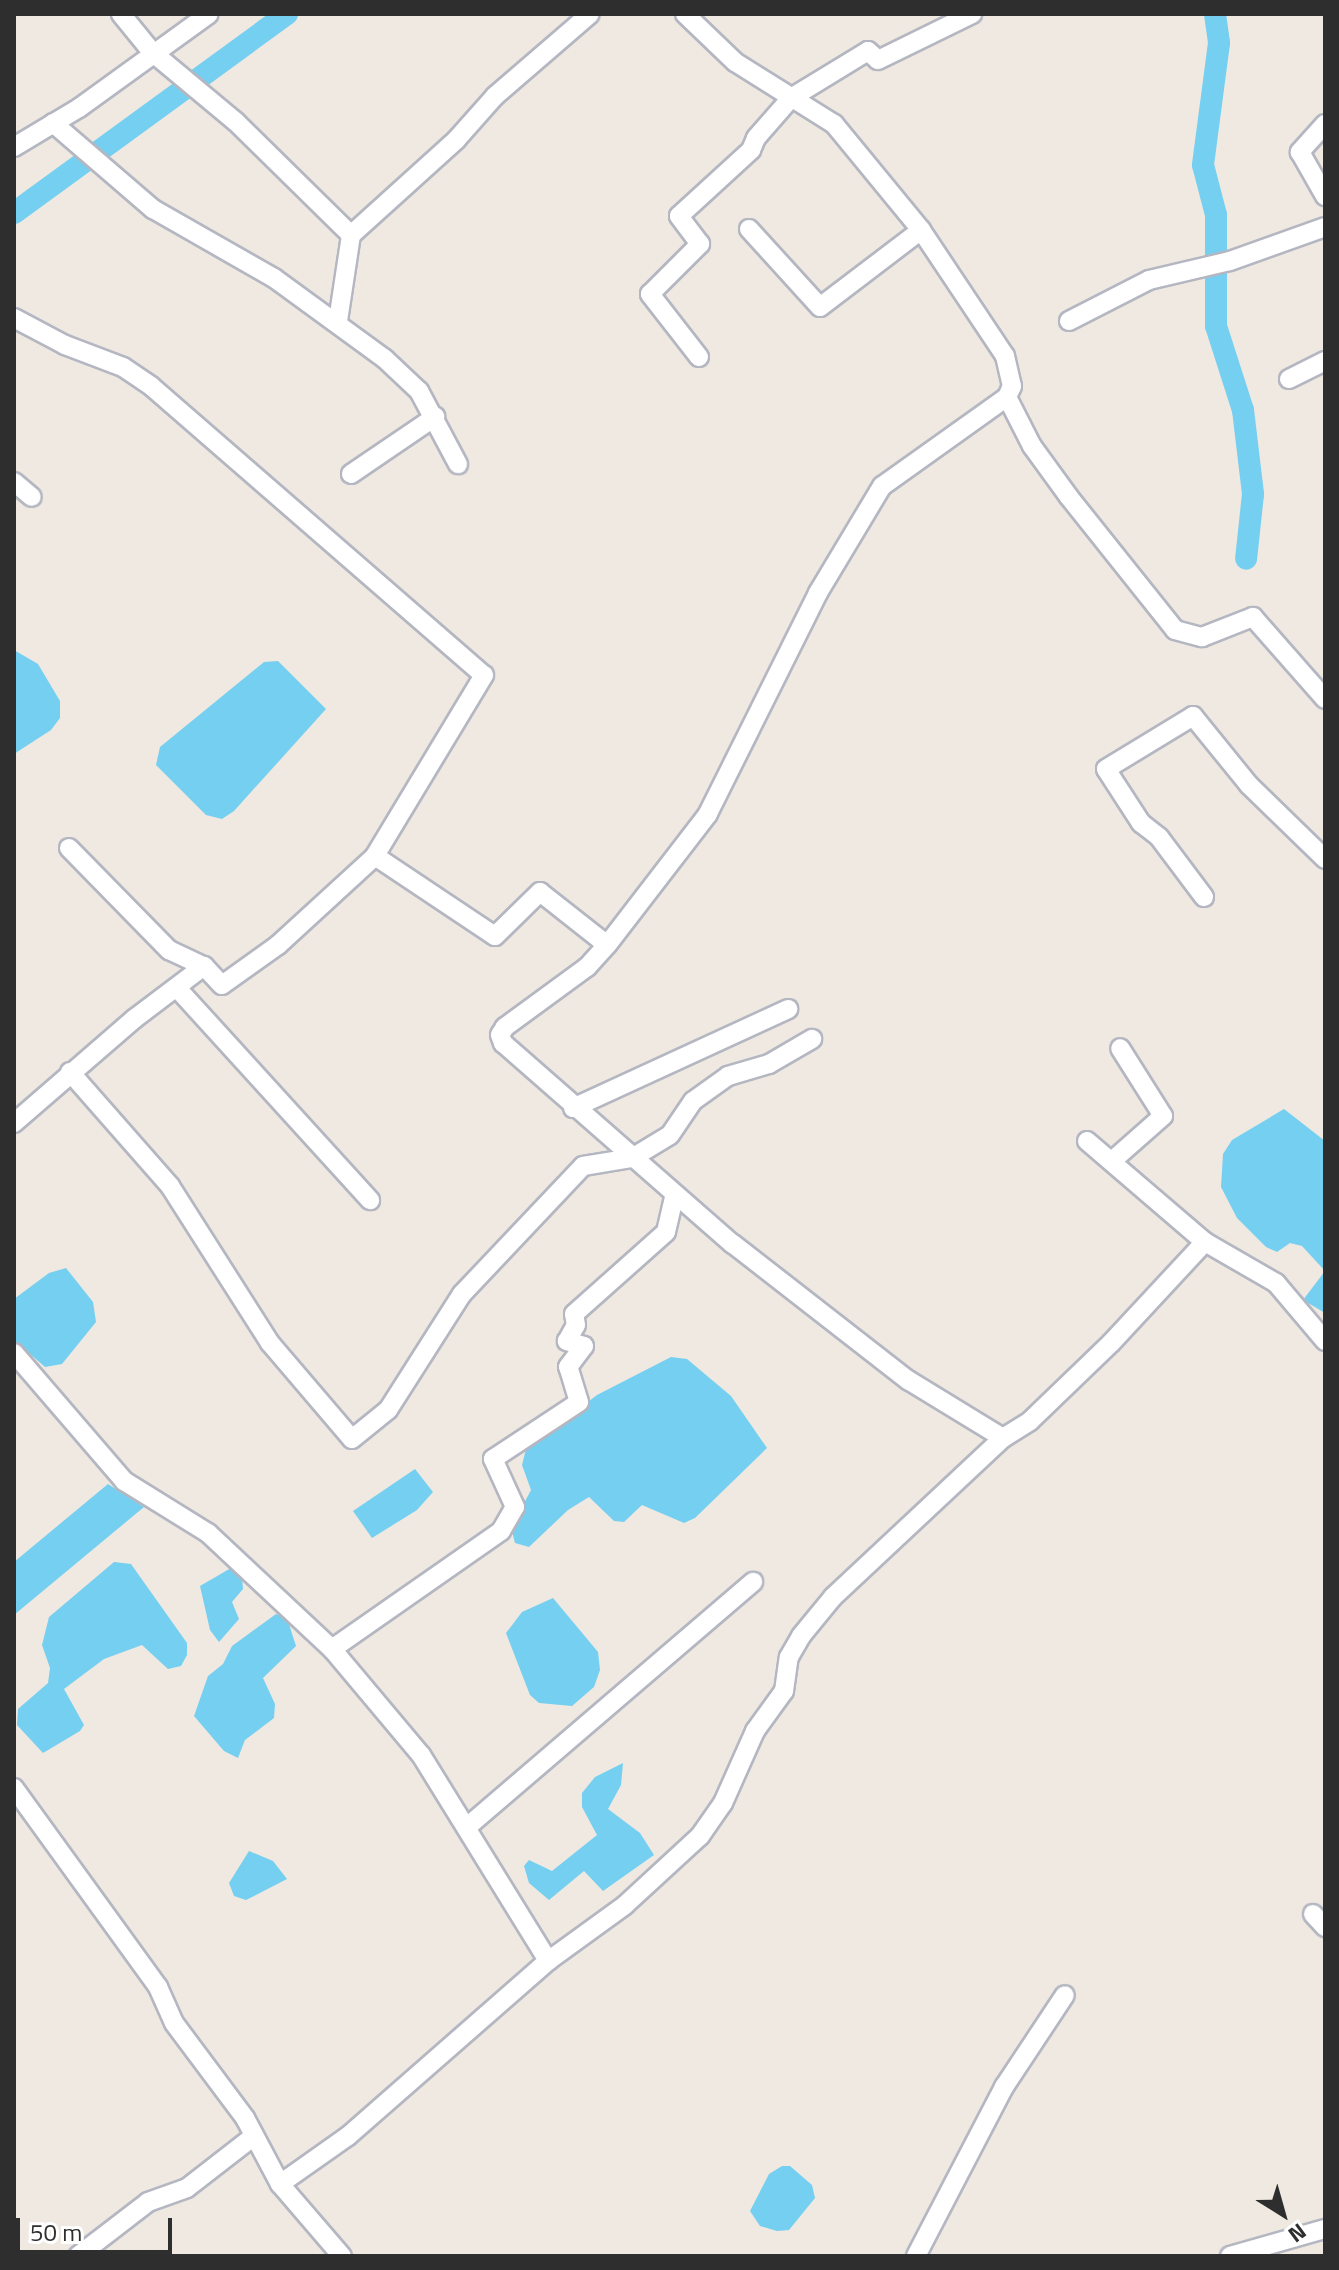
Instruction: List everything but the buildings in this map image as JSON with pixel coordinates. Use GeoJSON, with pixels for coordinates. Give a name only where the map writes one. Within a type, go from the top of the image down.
{"type":"FeatureCollection","features":[{"type":"Feature","properties":{"kind":"street"},"geometry":{"type":"LineString","coordinates":[[121,14],[159,58],[222,115],[236,122],[351,235]]}},
{"type":"Feature","properties":{"kind":"street"},"geometry":{"type":"LineString","coordinates":[[14,147],[159,58],[209,14]]}},
{"type":"Feature","properties":{"kind":"street"},"geometry":{"type":"LineString","coordinates":[[338,321],[351,235],[456,140],[495,96],[590,14]]}},
{"type":"Feature","properties":{"kind":"street"},"geometry":{"type":"LineString","coordinates":[[685,14],[735,62],[834,124],[921,230],[1005,356],[1012,386],[1007,397],[882,486],[818,593],[708,814],[607,945],[500,1035],[573,1108],[675,1194],[908,1380],[1003,1438]]}},
{"type":"Feature","properties":{"kind":"street"},"geometry":{"type":"LineString","coordinates":[[699,357],[650,294],[700,244],[679,216],[751,150],[756,138],[791,98],[868,51],[882,58],[972,14]]}},
{"type":"Feature","properties":{"kind":"street"},"geometry":{"type":"LineString","coordinates":[[53,123],[153,209],[338,321],[419,391],[458,464]]}},
{"type":"Feature","properties":{"kind":"street"},"geometry":{"type":"LineString","coordinates":[[1325,124],[1300,152],[1325,196]]}},
{"type":"Feature","properties":{"kind":"street"},"geometry":{"type":"LineString","coordinates":[[1069,321],[1149,280],[1230,261],[1325,227]]}},
{"type":"Feature","properties":{"kind":"street"},"geometry":{"type":"LineString","coordinates":[[749,229],[820,307],[921,230]]}},
{"type":"Feature","properties":{"kind":"street"},"geometry":{"type":"LineString","coordinates":[[14,318],[123,367],[151,386],[484,675],[375,856],[278,945],[222,985],[204,966],[169,950],[69,848]]}},
{"type":"Feature","properties":{"kind":"street"},"geometry":{"type":"LineString","coordinates":[[1289,379],[1325,361]]}},
{"type":"Feature","properties":{"kind":"street"},"geometry":{"type":"LineString","coordinates":[[1007,397],[1032,446],[1175,630],[1202,637],[1253,617],[1325,699]]}},
{"type":"Feature","properties":{"kind":"street"},"geometry":{"type":"LineString","coordinates":[[351,474],[435,417]]}},
{"type":"Feature","properties":{"kind":"street"},"geometry":{"type":"LineString","coordinates":[[14,482],[32,497]]}},
{"type":"Feature","properties":{"kind":"street"},"geometry":{"type":"LineString","coordinates":[[1204,897],[1159,837],[1141,823],[1106,769],[1193,716],[1249,785],[1325,859]]}},
{"type":"Feature","properties":{"kind":"street"},"geometry":{"type":"LineString","coordinates":[[375,856],[495,936],[540,892],[607,945]]}},
{"type":"Feature","properties":{"kind":"street"},"geometry":{"type":"LineString","coordinates":[[14,1123],[70,1072],[204,966]]}},
{"type":"Feature","properties":{"kind":"street"},"geometry":{"type":"LineString","coordinates":[[177,988],[370,1200]]}},
{"type":"Feature","properties":{"kind":"street"},"geometry":{"type":"LineString","coordinates":[[573,1108],[788,1009]]}},
{"type":"Feature","properties":{"kind":"street"},"geometry":{"type":"LineString","coordinates":[[70,1072],[170,1186],[270,1343],[352,1439],[388,1410],[462,1294],[583,1166],[632,1158],[670,1135],[693,1101],[728,1076],[769,1064],[785,1050],[799,1049],[812,1039]]}},
{"type":"Feature","properties":{"kind":"street"},"geometry":{"type":"LineString","coordinates":[[1112,1161],[1163,1116],[1120,1048]]}},
{"type":"Feature","properties":{"kind":"street"},"geometry":{"type":"LineString","coordinates":[[1087,1141],[1205,1242],[1276,1283],[1325,1341]]}},
{"type":"Feature","properties":{"kind":"street"},"geometry":{"type":"LineString","coordinates":[[332,1649],[501,1531],[515,1507],[493,1459],[579,1402],[568,1367],[584,1346],[567,1341],[576,1325],[574,1314],[615,1273],[660,1239],[675,1194]]}},
{"type":"Feature","properties":{"kind":"street"},"geometry":{"type":"LineString","coordinates":[[280,2184],[360,2126],[548,1961],[625,1905],[700,1836],[723,1803],[755,1731],[784,1691],[789,1657],[801,1636],[833,1597],[1003,1438],[1030,1421],[1111,1343],[1205,1242]]}},
{"type":"Feature","properties":{"kind":"street"},"geometry":{"type":"LineString","coordinates":[[14,1353],[124,1481],[208,1533],[332,1649],[421,1755],[548,1961]]}},
{"type":"Feature","properties":{"kind":"street"},"geometry":{"type":"LineString","coordinates":[[467,1827],[753,1582]]}},
{"type":"Feature","properties":{"kind":"street"},"geometry":{"type":"LineString","coordinates":[[14,1788],[151,1977],[171,2008],[174,2023],[254,2136],[280,2184],[342,2256]]}},
{"type":"Feature","properties":{"kind":"street"},"geometry":{"type":"LineString","coordinates":[[916,2256],[1004,2087],[1065,1995]]}},
{"type":"Feature","properties":{"kind":"street"},"geometry":{"type":"LineString","coordinates":[[78,2256],[148,2202],[187,2188],[254,2136]]}},
{"type":"Feature","properties":{"kind":"street"},"geometry":{"type":"LineString","coordinates":[[1230,2256],[1325,2229]]}},
{"type":"Feature","properties":{"kind":"water"},"geometry":{"type":"Polygon","coordinates":[[[14,650],[38,664],[60,701],[60,718],[51,730],[14,754],[14,650]]]}},
{"type":"Feature","properties":{"kind":"water"},"geometry":{"type":"Polygon","coordinates":[[[278,661],[326,709],[234,811],[222,819],[206,815],[156,765],[160,747],[264,662],[278,661]]]}},
{"type":"Feature","properties":{"kind":"water"},"geometry":{"type":"Polygon","coordinates":[[[1284,1109],[1325,1141],[1325,1271],[1302,1246],[1290,1243],[1277,1252],[1266,1247],[1237,1218],[1221,1187],[1223,1154],[1232,1140],[1284,1109]]]}},
{"type":"Feature","properties":{"kind":"water"},"geometry":{"type":"Polygon","coordinates":[[[66,1268],[93,1302],[96,1322],[62,1364],[45,1367],[14,1340],[14,1299],[49,1273],[66,1268]]]}},
{"type":"Feature","properties":{"kind":"water"},"geometry":{"type":"Polygon","coordinates":[[[1325,1271],[1325,1313],[1303,1300],[1325,1271]]]}},
{"type":"Feature","properties":{"kind":"water"},"geometry":{"type":"Polygon","coordinates":[[[671,1357],[687,1359],[731,1396],[767,1448],[695,1518],[684,1523],[642,1505],[624,1522],[614,1521],[589,1497],[568,1510],[529,1547],[515,1543],[511,1528],[531,1490],[522,1465],[526,1449],[597,1395],[671,1357]]]}},
{"type":"Feature","properties":{"kind":"water"},"geometry":{"type":"Polygon","coordinates":[[[415,1469],[433,1492],[417,1510],[372,1538],[353,1511],[415,1469]]]}},
{"type":"Feature","properties":{"kind":"water"},"geometry":{"type":"Polygon","coordinates":[[[108,1484],[144,1507],[14,1615],[14,1562],[108,1484]]]}},
{"type":"Feature","properties":{"kind":"water"},"geometry":{"type":"Polygon","coordinates":[[[114,1562],[131,1564],[187,1643],[187,1655],[181,1666],[168,1669],[142,1645],[104,1659],[64,1689],[84,1725],[80,1731],[43,1753],[17,1725],[18,1709],[48,1683],[50,1668],[42,1645],[49,1617],[114,1562]]]}},
{"type":"Feature","properties":{"kind":"water"},"geometry":{"type":"Polygon","coordinates":[[[231,1568],[242,1577],[243,1589],[232,1602],[239,1619],[219,1642],[210,1630],[200,1586],[231,1568]]]}},
{"type":"Feature","properties":{"kind":"water"},"geometry":{"type":"Polygon","coordinates":[[[553,1598],[598,1652],[600,1670],[594,1687],[572,1706],[539,1703],[530,1695],[506,1633],[522,1612],[553,1598]]]}},
{"type":"Feature","properties":{"kind":"water"},"geometry":{"type":"Polygon","coordinates":[[[276,1614],[287,1618],[296,1646],[263,1678],[275,1704],[274,1718],[245,1740],[238,1758],[224,1751],[194,1716],[208,1676],[223,1664],[232,1646],[276,1614]]]}},
{"type":"Feature","properties":{"kind":"water"},"geometry":{"type":"Polygon","coordinates":[[[623,1763],[621,1785],[608,1809],[640,1833],[654,1855],[603,1891],[584,1871],[549,1900],[529,1883],[524,1866],[529,1860],[552,1871],[597,1835],[582,1807],[582,1793],[595,1777],[623,1763]]]}},
{"type":"Feature","properties":{"kind":"water"},"geometry":{"type":"Polygon","coordinates":[[[249,1851],[273,1861],[287,1879],[246,1900],[234,1896],[229,1883],[249,1851]]]}},
{"type":"Feature","properties":{"kind":"water"},"geometry":{"type":"Polygon","coordinates":[[[782,2166],[790,2166],[812,2185],[815,2198],[789,2230],[777,2231],[760,2226],[750,2211],[769,2174],[782,2166]]]}},
{"type":"Feature","properties":{"kind":"waterway"},"geometry":{"type":"LineString","coordinates":[[14,213],[287,14]]}},
{"type":"Feature","properties":{"kind":"waterway"},"geometry":{"type":"LineString","coordinates":[[1215,14],[1219,43],[1203,165],[1216,215],[1216,326],[1243,410],[1253,494],[1246,559]]}}]}
